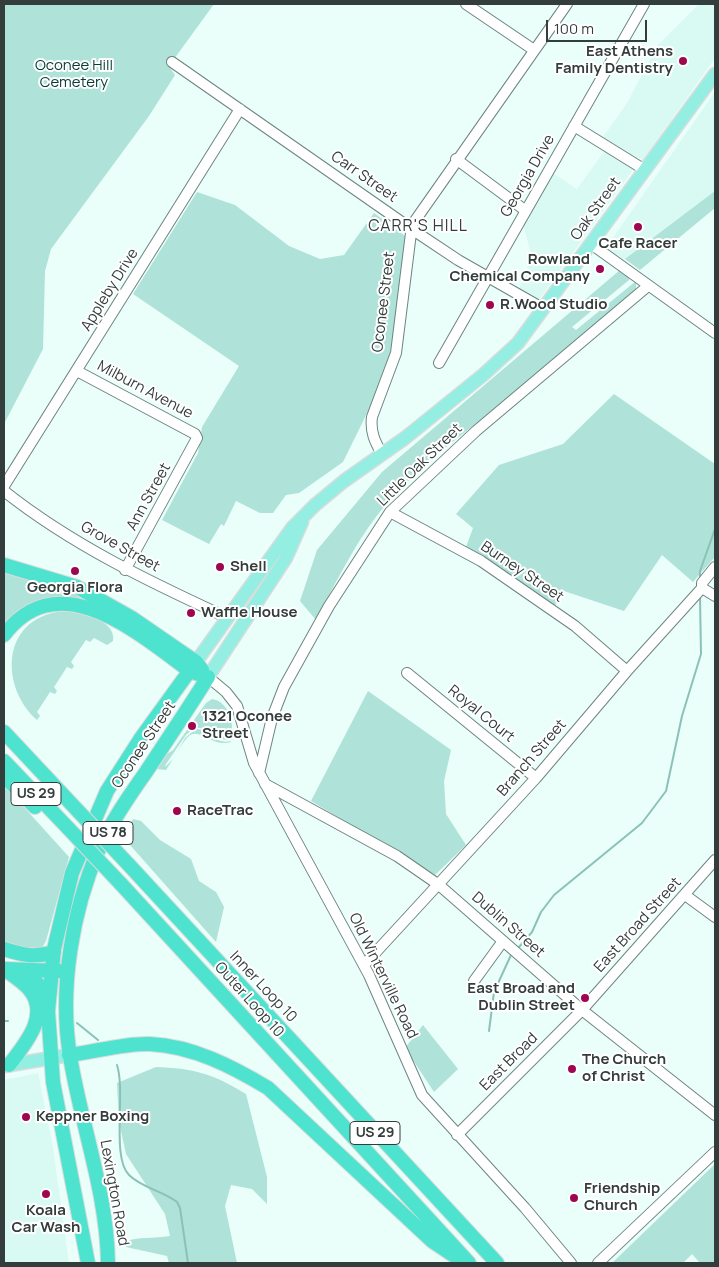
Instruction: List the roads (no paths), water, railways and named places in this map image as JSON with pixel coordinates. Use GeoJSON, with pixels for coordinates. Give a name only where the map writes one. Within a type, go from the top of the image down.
{"type":"FeatureCollection","features":[{"type":"Feature","properties":{"kind":"highway"},"geometry":{"type":"LineString","coordinates":[[4,565],[77,587],[132,618],[208,677]]}},
{"type":"Feature","properties":{"kind":"highway"},"geometry":{"type":"LineString","coordinates":[[4,635],[12,624],[36,608],[53,604],[75,604],[96,611],[137,634],[158,649],[193,667]]}},
{"type":"Feature","properties":{"kind":"highway"},"geometry":{"type":"LineString","coordinates":[[158,649],[172,667],[180,684]]}},
{"type":"Feature","properties":{"kind":"highway","name":"Oconee Street"},"geometry":{"type":"LineString","coordinates":[[49,1005],[54,952],[72,873],[107,791],[141,738],[193,667]]}},
{"type":"Feature","properties":{"kind":"highway","name":"Oconee Street"},"geometry":{"type":"LineString","coordinates":[[67,1011],[69,969],[74,929],[82,897],[99,848],[128,797],[208,677]]}},
{"type":"Feature","properties":{"kind":"highway"},"geometry":{"type":"LineString","coordinates":[[4,720],[23,744],[31,761]]}},
{"type":"Feature","properties":{"kind":"highway","name":"Inner Loop 10"},"geometry":{"type":"LineString","coordinates":[[4,732],[129,864],[254,1002],[497,1263]]}},
{"type":"Feature","properties":{"kind":"highway","name":"Outer Loop 10"},"geometry":{"type":"LineString","coordinates":[[4,761],[121,884],[468,1263]]}},
{"type":"Feature","properties":{"kind":"highway"},"geometry":{"type":"LineString","coordinates":[[4,776],[49,820],[68,828]]}},
{"type":"Feature","properties":{"kind":"highway"},"geometry":{"type":"LineString","coordinates":[[4,949],[25,956],[39,957],[54,952]]}},
{"type":"Feature","properties":{"kind":"highway"},"geometry":{"type":"LineString","coordinates":[[4,969],[20,972],[51,972],[69,969]]}},
{"type":"Feature","properties":{"kind":"highway"},"geometry":{"type":"LineString","coordinates":[[4,969],[28,988],[36,1003],[37,1016],[30,1038],[10,1064]]}},
{"type":"Feature","properties":{"kind":"highway"},"geometry":{"type":"LineString","coordinates":[[20,972],[37,983],[49,1005],[51,1057],[59,1119],[76,1195],[88,1263]]}},
{"type":"Feature","properties":{"kind":"highway"},"geometry":{"type":"LineString","coordinates":[[10,1064],[32,1045],[49,1005]]}},
{"type":"Feature","properties":{"kind":"highway","name":"Lexington Road"},"geometry":{"type":"LineString","coordinates":[[67,1011],[70,1055],[105,1219],[108,1263]]}},
{"type":"Feature","properties":{"kind":"highway"},"geometry":{"type":"LineString","coordinates":[[70,1055],[150,1044],[181,1049],[217,1060],[239,1070],[268,1088],[432,1241],[468,1263]]}},
{"type":"Feature","properties":{"kind":"main road","name":"Oak Street"},"geometry":{"type":"LineString","coordinates":[[382,454],[505,357],[544,309],[715,74]]}},
{"type":"Feature","properties":{"kind":"main road","name":"Oconee Street"},"geometry":{"type":"LineString","coordinates":[[193,667],[292,528],[315,505],[344,481],[382,454]]}},
{"type":"Feature","properties":{"kind":"main road","name":"Oconee Street"},"geometry":{"type":"LineString","coordinates":[[208,677],[286,558],[303,519]]}},
{"type":"Feature","properties":{"kind":"main road"},"geometry":{"type":"LineString","coordinates":[[10,1064],[70,1055]]}},
{"type":"Feature","properties":{"kind":"street"},"geometry":{"type":"LineString","coordinates":[[466,4],[534,50]]}},
{"type":"Feature","properties":{"kind":"street","name":"Oconee Street"},"geometry":{"type":"LineString","coordinates":[[382,454],[370,428],[396,353],[411,229],[415,217],[567,4]]}},
{"type":"Feature","properties":{"kind":"street","name":"Georgia Drive"},"geometry":{"type":"LineString","coordinates":[[439,363],[644,4]]}},
{"type":"Feature","properties":{"kind":"street","name":"Carr Street"},"geometry":{"type":"LineString","coordinates":[[172,62],[411,229],[487,277],[544,309]]}},
{"type":"Feature","properties":{"kind":"street","name":"Appleby Drive"},"geometry":{"type":"LineString","coordinates":[[4,486],[240,108]]}},
{"type":"Feature","properties":{"kind":"street"},"geometry":{"type":"LineString","coordinates":[[574,126],[645,170]]}},
{"type":"Feature","properties":{"kind":"street"},"geometry":{"type":"LineString","coordinates":[[456,159],[526,211]]}},
{"type":"Feature","properties":{"kind":"street"},"geometry":{"type":"LineString","coordinates":[[591,244],[715,332]]}},
{"type":"Feature","properties":{"kind":"street","name":"Little Oak Street"},"geometry":{"type":"LineString","coordinates":[[259,773],[272,718],[284,686],[329,606],[390,512],[476,431],[648,286]]}},
{"type":"Feature","properties":{"kind":"street","name":"Milburn Avenue"},"geometry":{"type":"LineString","coordinates":[[77,371],[160,414],[195,434],[197,438]]}},
{"type":"Feature","properties":{"kind":"street","name":"Ann Street"},"geometry":{"type":"LineString","coordinates":[[125,570],[197,438]]}},
{"type":"Feature","properties":{"kind":"street","name":"Grove Street"},"geometry":{"type":"LineString","coordinates":[[4,491],[47,523],[125,570],[228,618]]}},
{"type":"Feature","properties":{"kind":"street","name":"Burney Street"},"geometry":{"type":"LineString","coordinates":[[390,512],[481,560],[575,626],[627,671]]}},
{"type":"Feature","properties":{"kind":"street","name":"Branch Street"},"geometry":{"type":"LineString","coordinates":[[364,965],[536,778],[627,671],[702,588],[702,583],[715,567]]}},
{"type":"Feature","properties":{"kind":"street"},"geometry":{"type":"LineString","coordinates":[[702,588],[715,596]]}},
{"type":"Feature","properties":{"kind":"street","name":"Royal Court"},"geometry":{"type":"LineString","coordinates":[[407,674],[536,778]]}},
{"type":"Feature","properties":{"kind":"street","name":"Old Winterville Road"},"geometry":{"type":"LineString","coordinates":[[208,677],[226,692],[237,706],[264,784],[364,965],[422,1095],[525,1208],[571,1263]]}},
{"type":"Feature","properties":{"kind":"street","name":"Dublin Street"},"geometry":{"type":"LineString","coordinates":[[264,784],[397,856],[439,885],[582,1010],[715,1115]]}},
{"type":"Feature","properties":{"kind":"street","name":"East Broad Street"},"geometry":{"type":"LineString","coordinates":[[582,1010],[715,860]]}},
{"type":"Feature","properties":{"kind":"street"},"geometry":{"type":"LineString","coordinates":[[685,895],[715,916]]}},
{"type":"Feature","properties":{"kind":"street"},"geometry":{"type":"LineString","coordinates":[[474,981],[503,941]]}},
{"type":"Feature","properties":{"kind":"street","name":"East Broad"},"geometry":{"type":"LineString","coordinates":[[457,1135],[582,1010]]}},
{"type":"Feature","properties":{"kind":"street"},"geometry":{"type":"LineString","coordinates":[[598,1263],[715,1152]]}},
{"type":"Feature","properties":{"kind":"waterway"},"geometry":{"type":"LineString","coordinates":[[700,579],[700,571],[715,529]]}},
{"type":"Feature","properties":{"kind":"waterway"},"geometry":{"type":"LineString","coordinates":[[519,947],[532,932],[541,912],[554,895],[642,823],[666,791],[682,716],[701,654],[700,598]]}},
{"type":"Feature","properties":{"kind":"waterway"},"geometry":{"type":"LineString","coordinates":[[489,1031],[494,992],[511,955]]}},
{"type":"Feature","properties":{"kind":"waterway"},"geometry":{"type":"LineString","coordinates":[[77,1023],[98,1040]]}},
{"type":"Feature","properties":{"kind":"waterway"},"geometry":{"type":"LineString","coordinates":[[117,1065],[120,1091],[120,1140],[124,1166],[129,1175],[134,1179],[177,1202],[180,1208],[188,1263]]}},
{"type":"Feature","properties":{"kind":"place","name":"East Athens Family Dentistry"},"geometry":{"type":"Point","coordinates":[683,61]}},
{"type":"Feature","properties":{"kind":"place","name":"Cafe Racer"},"geometry":{"type":"Point","coordinates":[638,227]}},
{"type":"Feature","properties":{"kind":"place","name":"Rowland Chemical Company"},"geometry":{"type":"Point","coordinates":[600,269]}},
{"type":"Feature","properties":{"kind":"place","name":"R.Wood Studio"},"geometry":{"type":"Point","coordinates":[490,305]}},
{"type":"Feature","properties":{"kind":"place","name":"Shell"},"geometry":{"type":"Point","coordinates":[220,567]}},
{"type":"Feature","properties":{"kind":"place","name":"Georgia Flora"},"geometry":{"type":"Point","coordinates":[75,571]}},
{"type":"Feature","properties":{"kind":"place","name":"Waffle House"},"geometry":{"type":"Point","coordinates":[191,613]}},
{"type":"Feature","properties":{"kind":"place","name":"1321 Oconee Street"},"geometry":{"type":"Point","coordinates":[192,726]}},
{"type":"Feature","properties":{"kind":"place","name":"RaceTrac"},"geometry":{"type":"Point","coordinates":[177,811]}},
{"type":"Feature","properties":{"kind":"place","name":"East Broad and Dublin Street"},"geometry":{"type":"Point","coordinates":[585,998]}},
{"type":"Feature","properties":{"kind":"place","name":"The Church of Christ"},"geometry":{"type":"Point","coordinates":[572,1069]}},
{"type":"Feature","properties":{"kind":"place","name":"Keppner Boxing"},"geometry":{"type":"Point","coordinates":[26,1117]}},
{"type":"Feature","properties":{"kind":"place","name":"Koala Car Wash"},"geometry":{"type":"Point","coordinates":[46,1194]}},
{"type":"Feature","properties":{"kind":"place","name":"Friendship Church"},"geometry":{"type":"Point","coordinates":[574,1198]}},
{"type":"Feature","properties":{"kind":"district","name":"CARR'S HILL"},"geometry":{"type":"Point","coordinates":[418,227]}},
{"type":"Feature","properties":{"kind":"park label","name":"Oconee Hill Cemetery"},"geometry":{"type":"Point","coordinates":[74,74]}}]}
